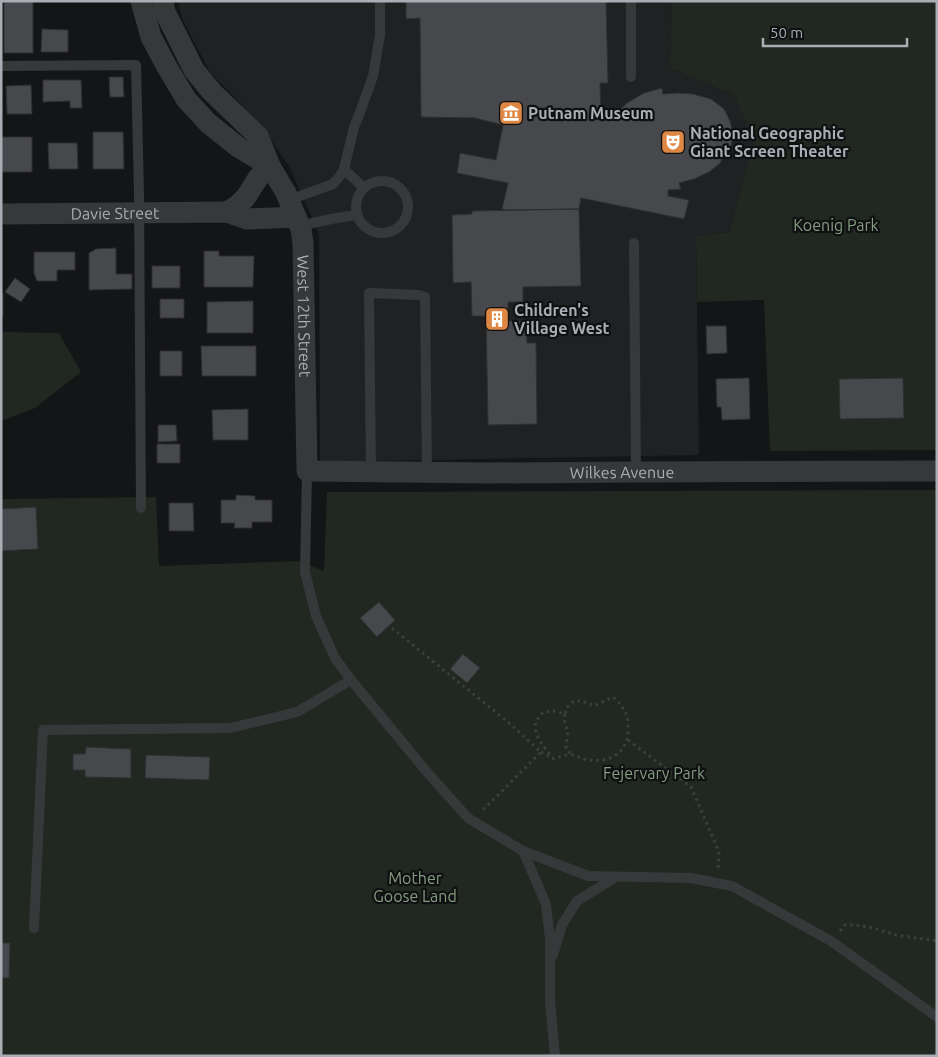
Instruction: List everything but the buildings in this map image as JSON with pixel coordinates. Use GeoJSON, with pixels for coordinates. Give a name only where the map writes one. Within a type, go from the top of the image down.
{"type":"FeatureCollection","features":[{"type":"Feature","properties":{"kind":"street","name":"West 12th Street"},"geometry":{"type":"LineString","coordinates":[[141,1],[151,37],[186,98],[208,123],[238,146],[270,166]]}},
{"type":"Feature","properties":{"kind":"street","name":"West 12th Street"},"geometry":{"type":"LineString","coordinates":[[162,1],[165,12],[194,70],[212,92],[258,136],[270,166],[295,214],[303,243],[307,472]]}},
{"type":"Feature","properties":{"kind":"street"},"geometry":{"type":"LineString","coordinates":[[228,212],[246,197],[258,178],[270,166]]}},
{"type":"Feature","properties":{"kind":"street","name":"Davie Street"},"geometry":{"type":"LineString","coordinates":[[1,214],[228,212],[247,219],[295,214]]}},
{"type":"Feature","properties":{"kind":"street","name":"Wilkes Avenue"},"geometry":{"type":"LineString","coordinates":[[307,472],[937,471]]}},
{"type":"Feature","properties":{"kind":"lane"},"geometry":{"type":"LineString","coordinates":[[295,214],[333,184],[344,170],[354,127],[373,76],[380,34],[380,1]]}},
{"type":"Feature","properties":{"kind":"lane"},"geometry":{"type":"LineString","coordinates":[[630,1],[631,77]]}},
{"type":"Feature","properties":{"kind":"lane"},"geometry":{"type":"LineString","coordinates":[[1,66],[136,65],[141,508]]}},
{"type":"Feature","properties":{"kind":"lane"},"geometry":{"type":"LineString","coordinates":[[344,170],[364,188]]}},
{"type":"Feature","properties":{"kind":"lane"},"geometry":{"type":"LineString","coordinates":[[383,180],[392,182],[399,187],[405,194],[408,212],[405,220],[399,227],[392,232],[383,234],[375,233],[360,223],[356,216],[355,207],[356,199],[364,188],[374,181],[383,180]]}},
{"type":"Feature","properties":{"kind":"lane"},"geometry":{"type":"LineString","coordinates":[[295,214],[331,219],[356,216]]}},
{"type":"Feature","properties":{"kind":"lane"},"geometry":{"type":"LineString","coordinates":[[634,243],[636,472]]}},
{"type":"Feature","properties":{"kind":"lane"},"geometry":{"type":"LineString","coordinates":[[371,472],[369,292],[425,297],[426,473]]}},
{"type":"Feature","properties":{"kind":"lane"},"geometry":{"type":"LineString","coordinates":[[307,472],[305,572],[316,616],[335,658],[427,772],[468,818],[523,851],[588,876],[691,878],[732,886],[831,941],[937,1017]]}},
{"type":"Feature","properties":{"kind":"lane"},"geometry":{"type":"LineString","coordinates":[[34,928],[43,730],[230,728],[297,712],[351,680]]}},
{"type":"Feature","properties":{"kind":"lane"},"geometry":{"type":"LineString","coordinates":[[523,851],[546,904],[550,940],[550,1001],[556,1056]]}},
{"type":"Feature","properties":{"kind":"lane"},"geometry":{"type":"LineString","coordinates":[[550,966],[562,925],[578,901],[616,876]]}},
{"type":"Feature","properties":{"kind":"path"},"geometry":{"type":"LineString","coordinates":[[392,628],[509,723],[541,752],[554,759],[571,754]]}},
{"type":"Feature","properties":{"kind":"path"},"geometry":{"type":"LineString","coordinates":[[613,698],[624,707],[629,723],[628,740],[624,749],[616,756],[603,761],[586,760],[571,754],[566,748],[568,732],[564,720],[566,708],[574,701],[582,701],[594,706],[613,698]]}},
{"type":"Feature","properties":{"kind":"path"},"geometry":{"type":"LineString","coordinates":[[554,759],[540,743],[536,730],[536,721],[543,712],[554,711],[565,714]]}},
{"type":"Feature","properties":{"kind":"path"},"geometry":{"type":"LineString","coordinates":[[628,740],[691,787],[719,852],[718,884]]}},
{"type":"Feature","properties":{"kind":"path"},"geometry":{"type":"LineString","coordinates":[[473,820],[541,752]]}},
{"type":"Feature","properties":{"kind":"path"},"geometry":{"type":"LineString","coordinates":[[831,941],[845,926],[855,925],[874,928],[896,936],[937,941]]}},
{"type":"Feature","properties":{"kind":"shaded area"},"geometry":{"type":"Polygon","coordinates":[[[178,1],[672,1],[670,68],[734,95],[754,141],[729,232],[696,236],[699,455],[320,462],[319,234],[290,168],[262,126],[210,72],[182,19],[178,1]]]}},
{"type":"Feature","properties":{"kind":"green space","name":"Koenig Park"},"geometry":{"type":"Polygon","coordinates":[[[672,1],[937,1],[937,450],[770,451],[764,300],[697,302],[696,236],[729,232],[754,141],[734,95],[670,68],[672,1]]]}},
{"type":"Feature","properties":{"kind":"green space"},"geometry":{"type":"Polygon","coordinates":[[[1,332],[59,333],[81,372],[35,408],[1,421],[1,332]]]}},
{"type":"Feature","properties":{"kind":"green space","name":"Fejervary Park"},"geometry":{"type":"Polygon","coordinates":[[[937,490],[937,1056],[1,1056],[1,499],[156,497],[159,566],[298,561],[324,571],[327,492],[937,490]]]}},
{"type":"Feature","properties":{"kind":"place","name":"Putnam Museum"},"geometry":{"type":"Point","coordinates":[511,113]}},
{"type":"Feature","properties":{"kind":"place","name":"National Geographic Giant Screen Theater"},"geometry":{"type":"Point","coordinates":[673,142]}},
{"type":"Feature","properties":{"kind":"place","name":"Children's Village West"},"geometry":{"type":"Point","coordinates":[497,319]}},
{"type":"Feature","properties":{"kind":"park label","name":"Mother Goose Land"},"geometry":{"type":"Point","coordinates":[415,887]}}]}
